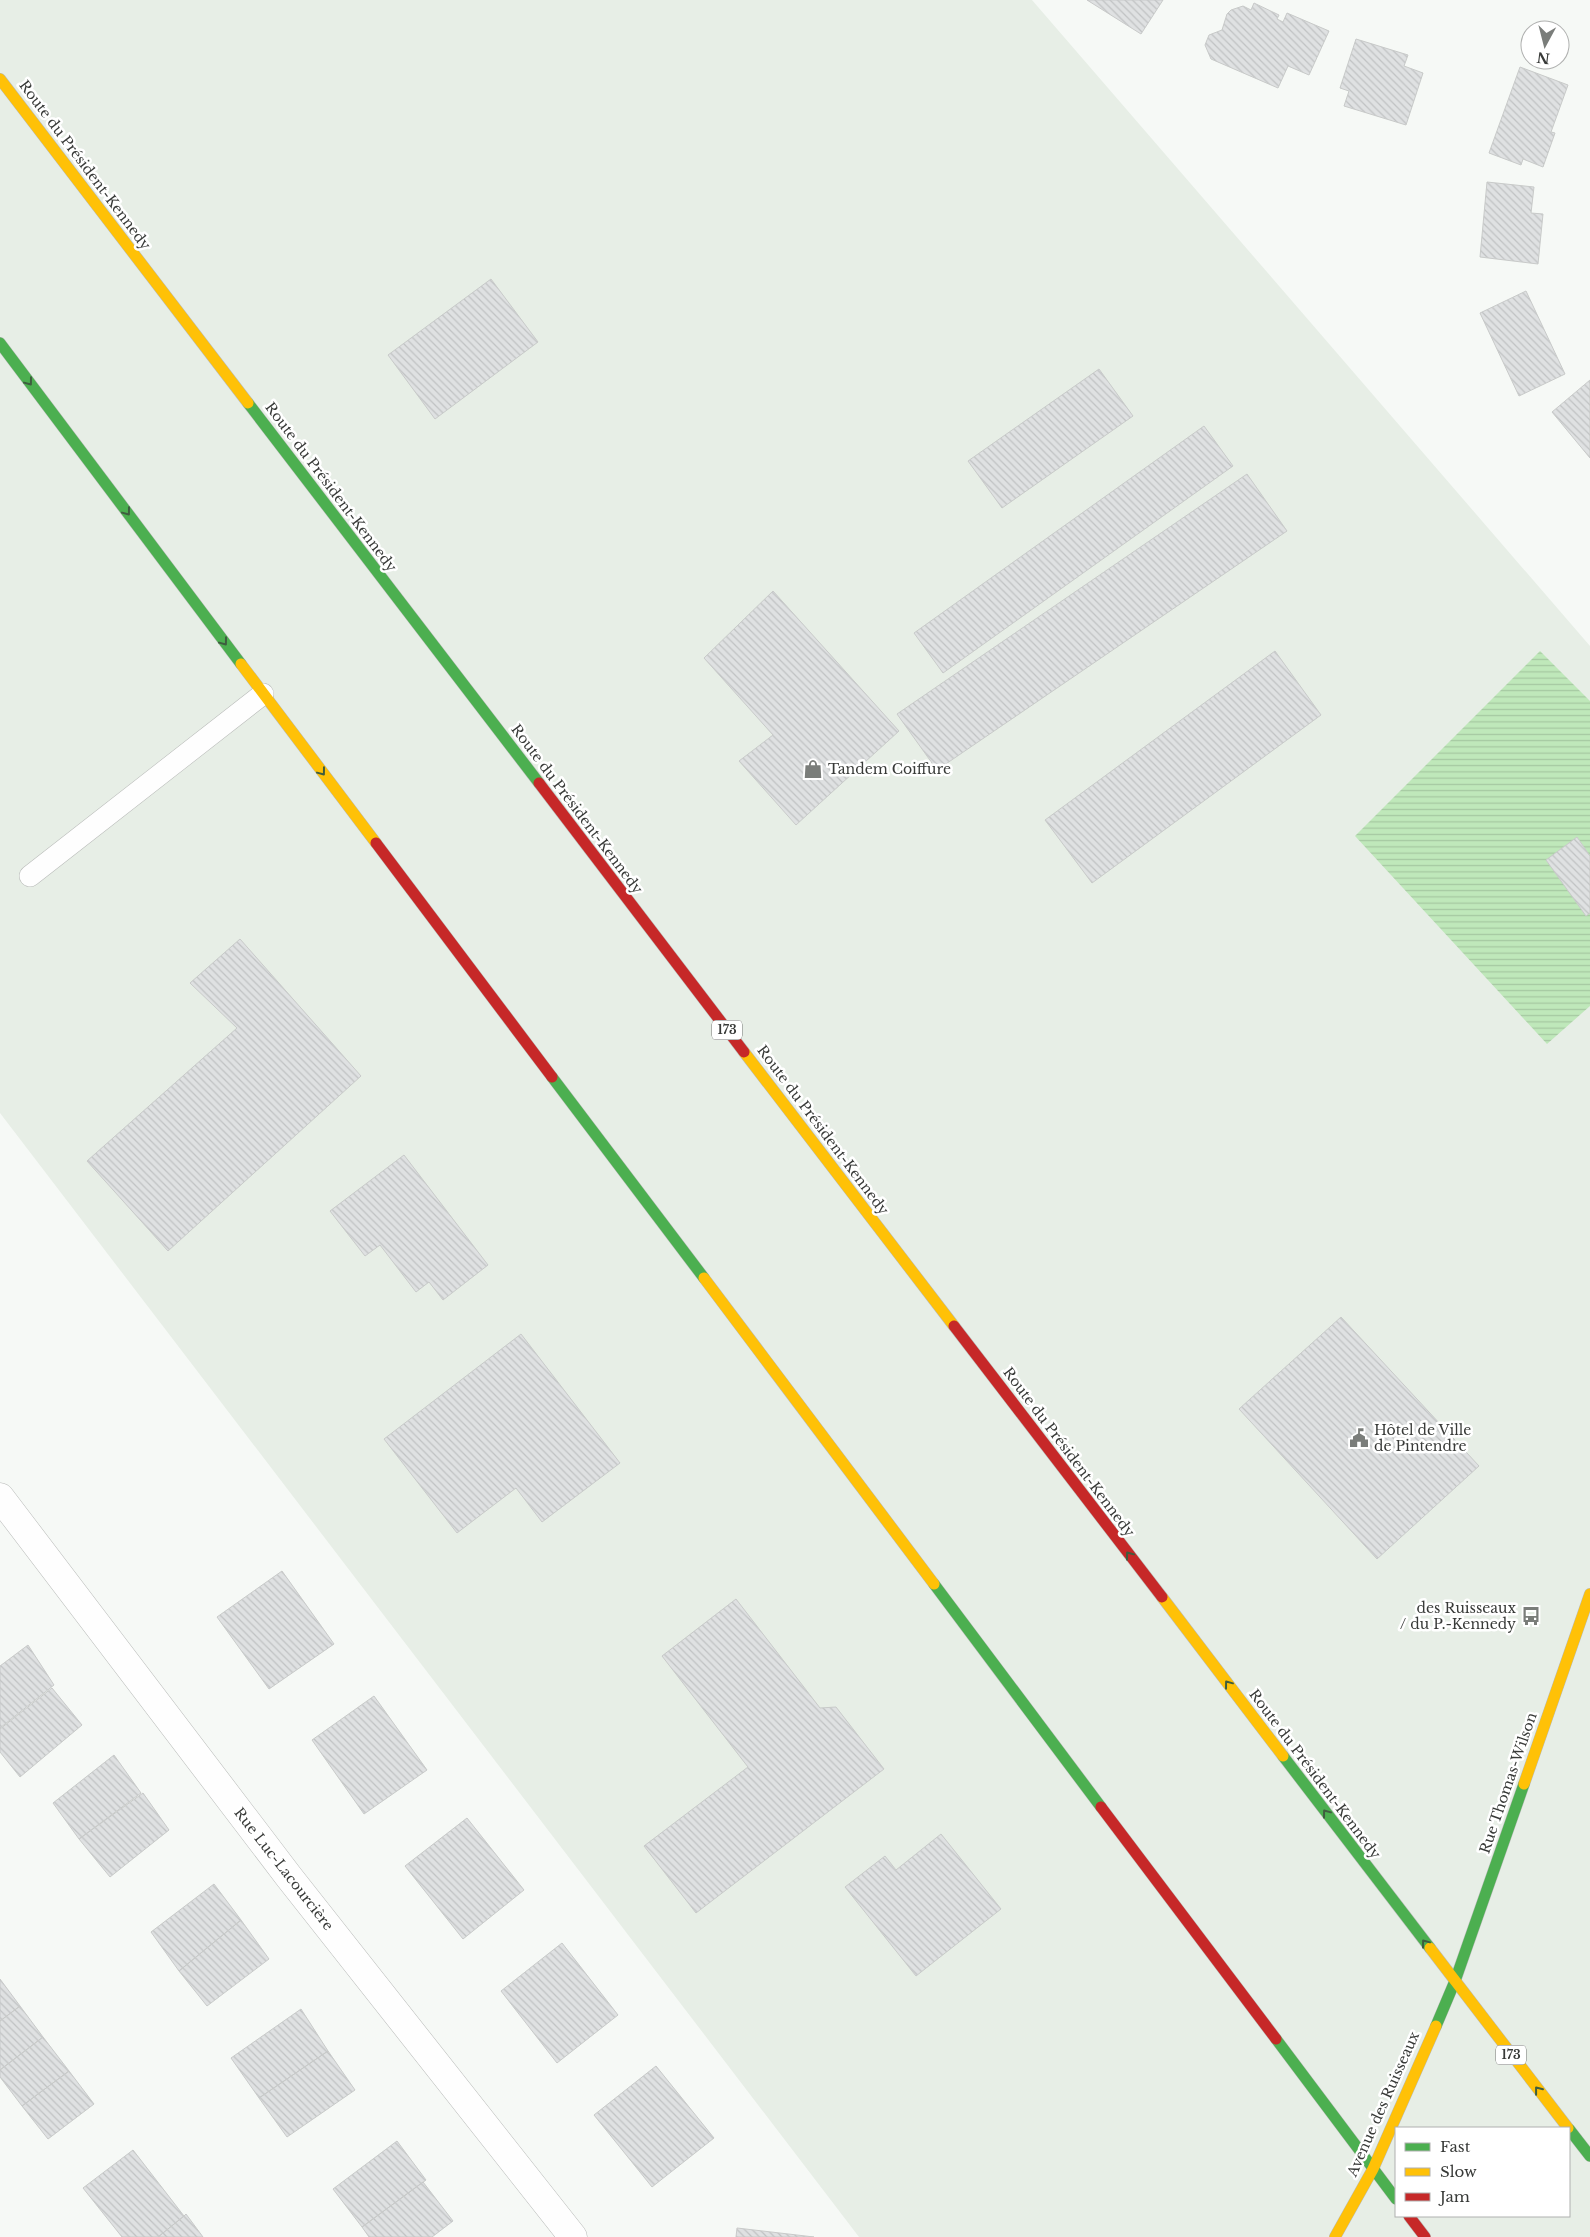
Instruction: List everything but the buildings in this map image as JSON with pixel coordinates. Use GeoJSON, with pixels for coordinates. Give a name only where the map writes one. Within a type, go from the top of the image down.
{"type":"FeatureCollection","features":[{"type":"Feature","properties":{"kind":"main road","name":"Route du Président-Kennedy"},"geometry":{"type":"LineString","coordinates":[[0,78],[1566,2127]]}},
{"type":"Feature","properties":{"kind":"main road"},"geometry":{"type":"LineString","coordinates":[[0,343],[1395,2198]]}},
{"type":"Feature","properties":{"kind":"main road","name":"Rue Thomas-Wilson"},"geometry":{"type":"LineString","coordinates":[[1454,1981],[1590,1594]]}},
{"type":"Feature","properties":{"kind":"main road","name":"Avenue des Ruisseaux"},"geometry":{"type":"LineString","coordinates":[[1336,2237],[1372,2169],[1454,1981]]}},
{"type":"Feature","properties":{"kind":"main road","name":"Route du Président-Kennedy"},"geometry":{"type":"LineString","coordinates":[[1570,2131],[1590,2156]]}},
{"type":"Feature","properties":{"kind":"main road"},"geometry":{"type":"LineString","coordinates":[[1410,2217],[1425,2237]]}},
{"type":"Feature","properties":{"kind":"street","name":"Rue Luc-Lacourcière"},"geometry":{"type":"LineString","coordinates":[[0,1497],[289,1877],[573,2237]]}},
{"type":"Feature","properties":{"kind":"lane"},"geometry":{"type":"LineString","coordinates":[[30,876],[263,694]]}},
{"type":"Feature","properties":{"kind":"shaded area"},"geometry":{"type":"Polygon","coordinates":[[[0,0],[1032,0],[1590,646],[1590,2237],[859,2237],[0,1113],[0,0]]]}},
{"type":"Feature","properties":{"kind":"shaded area"},"geometry":{"type":"Polygon","coordinates":[[[1540,651],[1590,701],[1590,1006],[1547,1044],[1355,836],[1540,651]]]}},
{"type":"Feature","properties":{"kind":"traffic: fast"},"geometry":{"type":"LineString","coordinates":[[0,343],[241,664]]}},
{"type":"Feature","properties":{"kind":"traffic: fast"},"geometry":{"type":"LineString","coordinates":[[248,403],[539,783]]}},
{"type":"Feature","properties":{"kind":"traffic: fast"},"geometry":{"type":"LineString","coordinates":[[552,1077],[704,1278]]}},
{"type":"Feature","properties":{"kind":"traffic: fast"},"geometry":{"type":"LineString","coordinates":[[934,1584],[1101,1807]]}},
{"type":"Feature","properties":{"kind":"traffic: fast"},"geometry":{"type":"LineString","coordinates":[[1283,1756],[1430,1948]]}},
{"type":"Feature","properties":{"kind":"traffic: fast"},"geometry":{"type":"LineString","coordinates":[[1436,2026],[1455,1981],[1524,1784]]}},
{"type":"Feature","properties":{"kind":"traffic: fast"},"geometry":{"type":"LineString","coordinates":[[1276,2039],[1395,2198]]}},
{"type":"Feature","properties":{"kind":"traffic: fast"},"geometry":{"type":"LineString","coordinates":[[1570,2130],[1590,2156]]}},
{"type":"Feature","properties":{"kind":"traffic: slow"},"geometry":{"type":"LineString","coordinates":[[0,79],[248,403]]}},
{"type":"Feature","properties":{"kind":"traffic: slow"},"geometry":{"type":"LineString","coordinates":[[241,664],[376,843]]}},
{"type":"Feature","properties":{"kind":"traffic: slow"},"geometry":{"type":"LineString","coordinates":[[744,1052],[954,1326]]}},
{"type":"Feature","properties":{"kind":"traffic: slow"},"geometry":{"type":"LineString","coordinates":[[704,1278],[934,1584]]}},
{"type":"Feature","properties":{"kind":"traffic: slow"},"geometry":{"type":"LineString","coordinates":[[1524,1784],[1590,1594]]}},
{"type":"Feature","properties":{"kind":"traffic: slow"},"geometry":{"type":"LineString","coordinates":[[1162,1597],[1283,1756]]}},
{"type":"Feature","properties":{"kind":"traffic: slow"},"geometry":{"type":"LineString","coordinates":[[1430,1948],[1567,2127]]}},
{"type":"Feature","properties":{"kind":"traffic: slow"},"geometry":{"type":"LineString","coordinates":[[1335,2237],[1373,2169],[1436,2026]]}},
{"type":"Feature","properties":{"kind":"traffic: jam"},"geometry":{"type":"LineString","coordinates":[[539,783],[744,1052]]}},
{"type":"Feature","properties":{"kind":"traffic: jam"},"geometry":{"type":"LineString","coordinates":[[376,843],[552,1077]]}},
{"type":"Feature","properties":{"kind":"traffic: jam"},"geometry":{"type":"LineString","coordinates":[[954,1326],[1162,1597]]}},
{"type":"Feature","properties":{"kind":"traffic: jam"},"geometry":{"type":"LineString","coordinates":[[1101,1807],[1276,2039]]}},
{"type":"Feature","properties":{"kind":"traffic: jam"},"geometry":{"type":"LineString","coordinates":[[1410,2217],[1425,2237]]}},
{"type":"Feature","properties":{"kind":"place","name":"Tandem Coiffure"},"geometry":{"type":"Point","coordinates":[813,769]}},
{"type":"Feature","properties":{"kind":"place","name":"Hôtel de Ville de Pintendre"},"geometry":{"type":"Point","coordinates":[1359,1438]}},
{"type":"Feature","properties":{"kind":"place","name":"des Ruisseaux / du P.-Kennedy"},"geometry":{"type":"Point","coordinates":[1531,1616]}}]}
